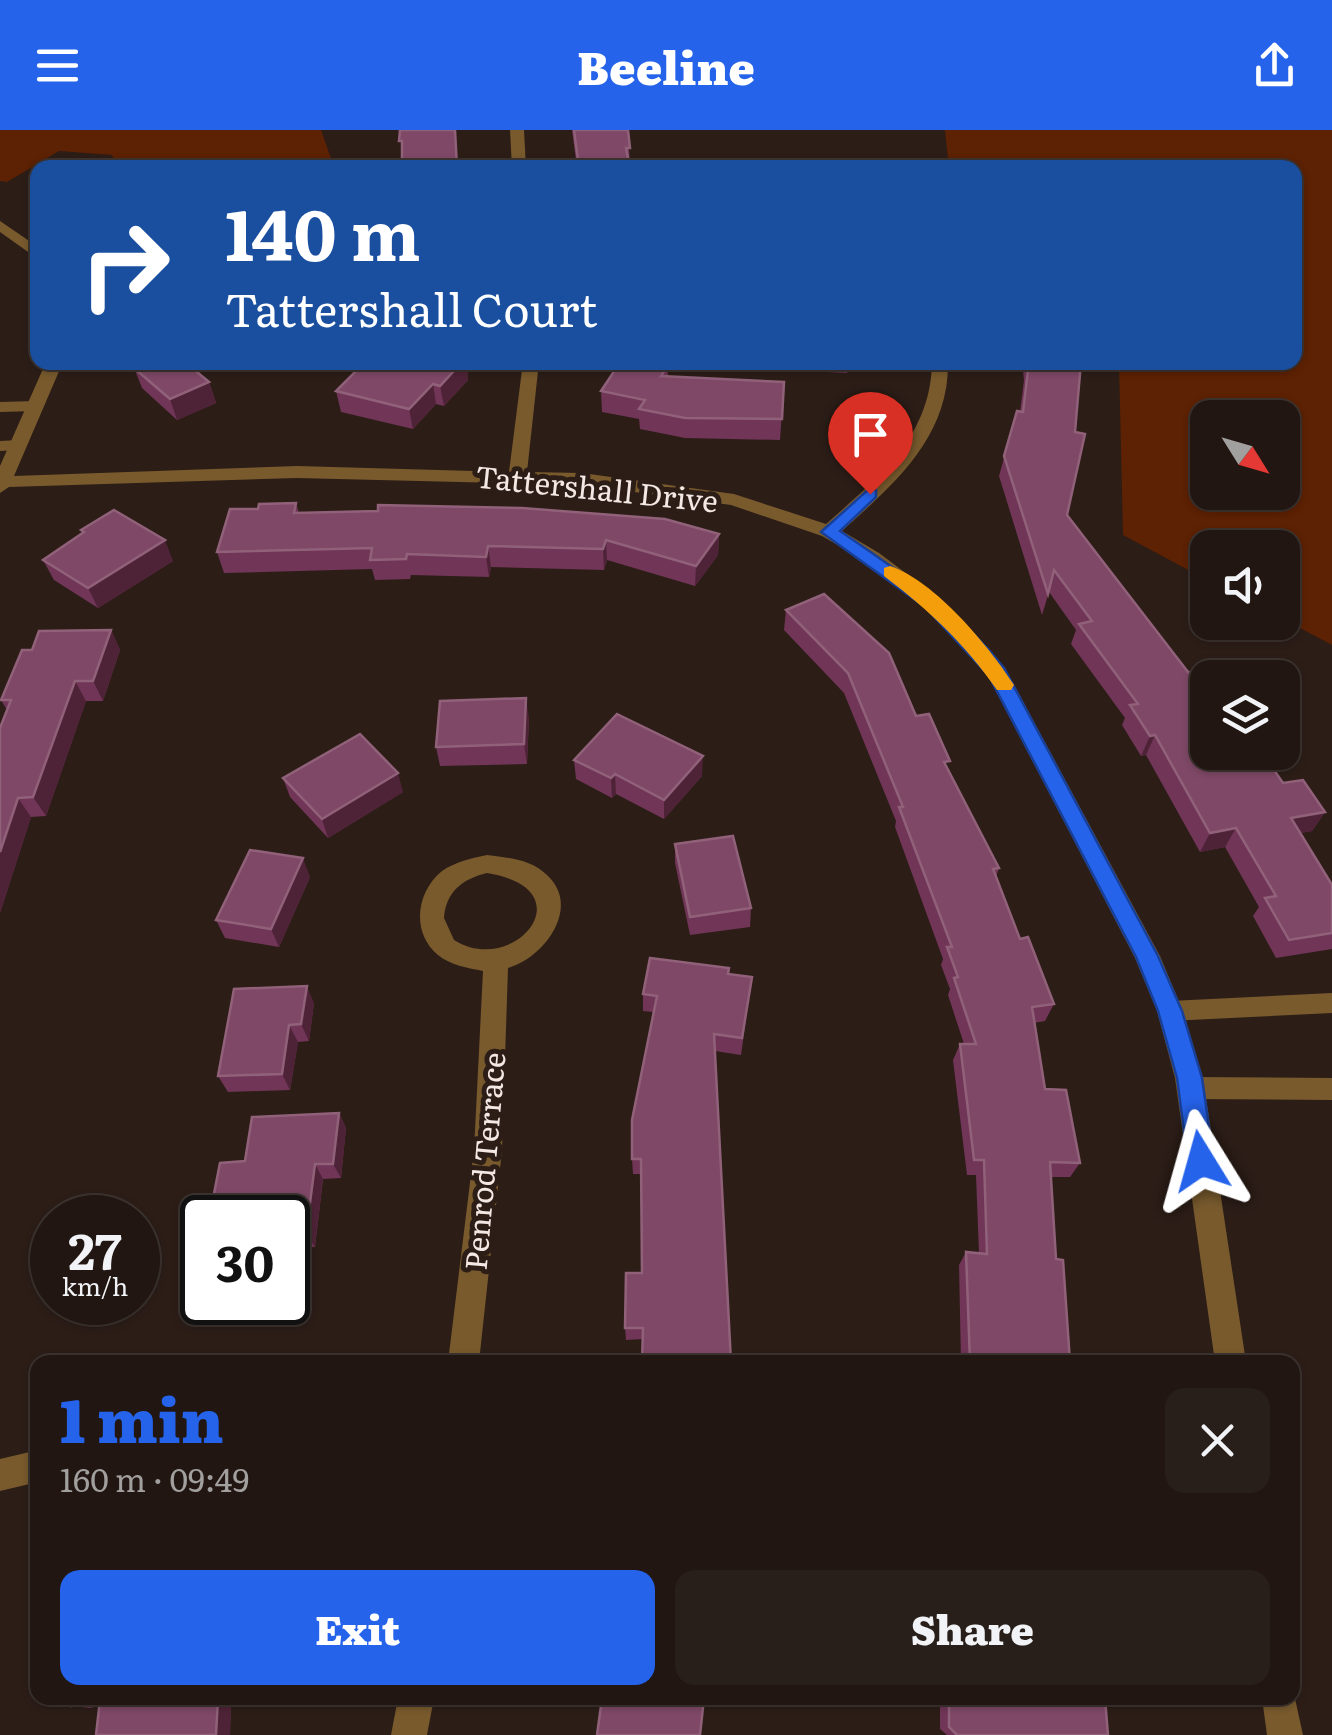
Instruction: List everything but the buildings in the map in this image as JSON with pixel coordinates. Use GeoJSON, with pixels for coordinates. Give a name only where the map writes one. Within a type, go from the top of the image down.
{"type":"FeatureCollection","features":[{"type":"Feature","properties":{"kind":"street"},"geometry":{"type":"LineString","coordinates":[[516,130],[518,160]]}},
{"type":"Feature","properties":{"kind":"street"},"geometry":{"type":"LineString","coordinates":[[3,230],[30,249]]}},
{"type":"Feature","properties":{"kind":"street"},"geometry":{"type":"LineString","coordinates":[[1,484],[9,445],[36,406],[52,370]]}},
{"type":"Feature","properties":{"kind":"street"},"geometry":{"type":"LineString","coordinates":[[518,474],[530,370]]}},
{"type":"Feature","properties":{"kind":"street"},"geometry":{"type":"LineString","coordinates":[[830,532],[918,444],[937,412],[940,370]]}},
{"type":"Feature","properties":{"kind":"street","name":"Tattershall Drive"},"geometry":{"type":"LineString","coordinates":[[1,484],[269,472],[518,474],[700,493],[787,515],[830,532],[932,603],[977,647],[997,673],[1095,852],[1170,1011],[1190,1088],[1230,1355]]}},
{"type":"Feature","properties":{"kind":"street"},"geometry":{"type":"LineString","coordinates":[[507,864],[540,880],[551,912],[536,940],[522,952],[496,960],[465,958],[448,950],[430,924],[431,910],[437,893],[449,879],[466,869],[507,864]]}},
{"type":"Feature","properties":{"kind":"street","name":"Penrod Terrace"},"geometry":{"type":"LineString","coordinates":[[464,1355],[488,1150],[496,960]]}},
{"type":"Feature","properties":{"kind":"street"},"geometry":{"type":"LineString","coordinates":[[0,1475],[30,1468]]}},
{"type":"Feature","properties":{"kind":"street"},"geometry":{"type":"LineString","coordinates":[[409,1735],[415,1705]]}},
{"type":"Feature","properties":{"kind":"street"},"geometry":{"type":"LineString","coordinates":[[1281,1705],[1285,1735]]}},
{"type":"Feature","properties":{"kind":"lane"},"geometry":{"type":"LineString","coordinates":[[0,407],[36,406]]}},
{"type":"Feature","properties":{"kind":"lane"},"geometry":{"type":"LineString","coordinates":[[1170,1011],[1332,1003]]}},
{"type":"Feature","properties":{"kind":"lane"},"geometry":{"type":"LineString","coordinates":[[1190,1088],[1332,1089]]}},
{"type":"Feature","properties":{"kind":"shaded area"},"geometry":{"type":"Polygon","coordinates":[[[0,130],[321,130],[332,160],[114,160],[112,155],[59,151],[44,160],[30,160],[30,168],[7,182],[0,181],[0,130]]]}},
{"type":"Feature","properties":{"kind":"shaded area"},"geometry":{"type":"Polygon","coordinates":[[[945,130],[1332,130],[1332,645],[1300,628],[1300,530],[1190,530],[1190,571],[1123,535],[1119,370],[1302,370],[1302,160],[946,160],[945,130]]]}},
{"type":"Feature","properties":{"kind":"slow traffic"},"geometry":{"type":"LineString","coordinates":[[890,572],[932,603],[977,647],[1004,685]]}},
{"type":"Feature","properties":{"kind":"route"},"geometry":{"type":"LineString","coordinates":[[870,494],[830,532],[932,603],[977,647],[997,673],[1095,852],[1170,1011],[1189,1078],[1201,1161]]}}]}
